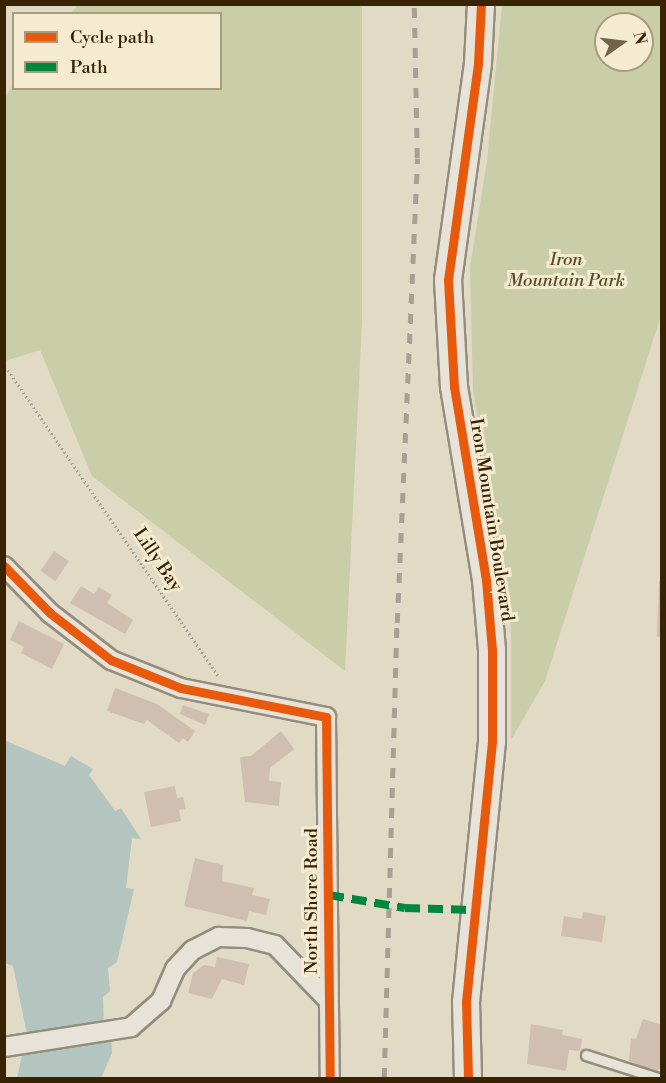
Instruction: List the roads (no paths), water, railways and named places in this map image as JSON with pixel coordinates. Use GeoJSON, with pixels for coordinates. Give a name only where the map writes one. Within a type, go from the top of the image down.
{"type":"FeatureCollection","features":[{"type":"Feature","properties":{"kind":"street","name":"Iron Mountain Boulevard"},"geometry":{"type":"LineString","coordinates":[[468,1078],[466,1002],[492,741],[492,650],[484,561],[454,387],[448,288],[456,202],[478,63],[481,4]]}},
{"type":"Feature","properties":{"kind":"street","name":"North Shore Road"},"geometry":{"type":"LineString","coordinates":[[4,566],[50,613],[111,660],[181,688],[317,712],[326,717],[329,724],[330,1078]]}},
{"type":"Feature","properties":{"kind":"street"},"geometry":{"type":"LineString","coordinates":[[9,1046],[131,1027],[144,1019],[161,1001],[175,969],[193,950],[219,937],[247,938],[275,945],[328,1000]]}},
{"type":"Feature","properties":{"kind":"lane"},"geometry":{"type":"LineString","coordinates":[[586,1055],[658,1078]]}},
{"type":"Feature","properties":{"kind":"railway"},"geometry":{"type":"LineString","coordinates":[[384,1078],[397,623],[417,158],[414,4]]}},
{"type":"Feature","properties":{"kind":"park label","name":"Iron Mountain Park"},"geometry":{"type":"Point","coordinates":[566,271]}}]}
